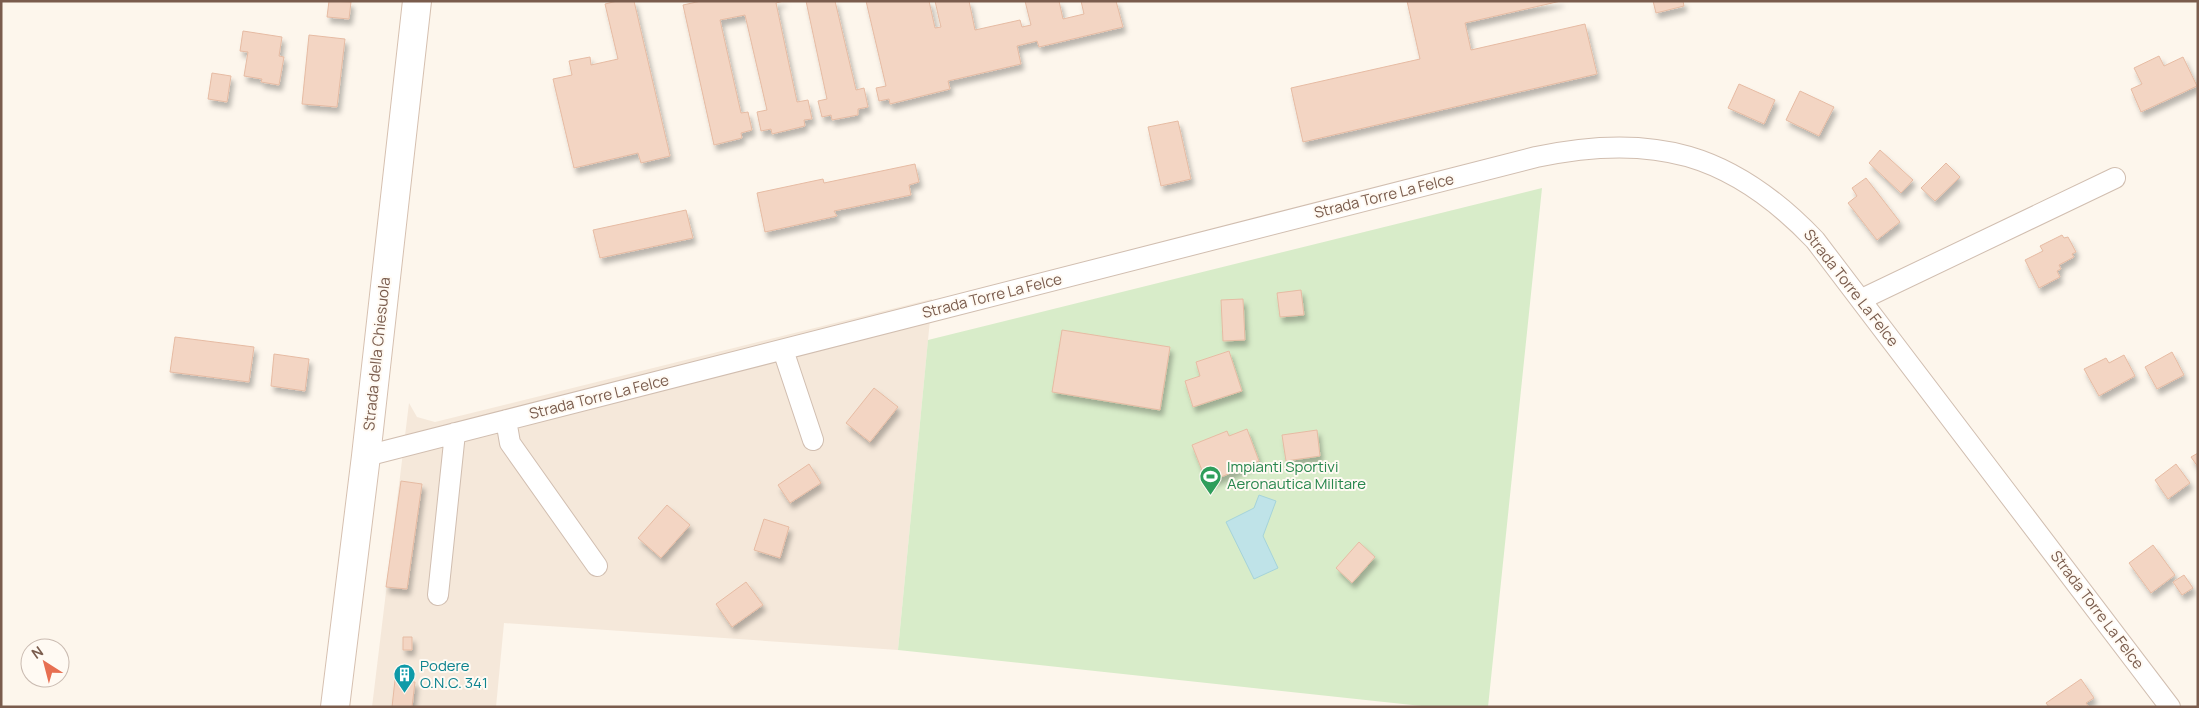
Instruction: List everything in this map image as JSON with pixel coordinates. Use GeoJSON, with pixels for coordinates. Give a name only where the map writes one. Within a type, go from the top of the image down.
{"type":"FeatureCollection","features":[{"type":"Feature","properties":{"kind":"street","name":"Strada della Chiesuola"},"geometry":{"type":"LineString","coordinates":[[334,707],[366,456],[417,1]]}},
{"type":"Feature","properties":{"kind":"street","name":"Strada Torre La Felce"},"geometry":{"type":"LineString","coordinates":[[366,456],[1497,167],[1569,151],[1609,147],[1638,147],[1680,154],[1721,168],[1745,181],[1777,204],[1801,225],[1826,252],[1862,299],[2170,707]]}},
{"type":"Feature","properties":{"kind":"street"},"geometry":{"type":"LineString","coordinates":[[1862,299],[2115,178]]}},
{"type":"Feature","properties":{"kind":"street"},"geometry":{"type":"LineString","coordinates":[[783,350],[813,440]]}},
{"type":"Feature","properties":{"kind":"street"},"geometry":{"type":"LineString","coordinates":[[506,420],[510,443],[597,566]]}},
{"type":"Feature","properties":{"kind":"street"},"geometry":{"type":"LineString","coordinates":[[438,595],[455,434]]}},
{"type":"Feature","properties":{"kind":"shaded area"},"geometry":{"type":"Polygon","coordinates":[[[932,299],[898,650],[504,623],[496,707],[372,707],[409,403],[417,417],[435,422],[932,299]]]}},
{"type":"Feature","properties":{"kind":"green space","name":"Impianti Sportivi Aeronautica Militare"},"geometry":{"type":"Polygon","coordinates":[[[1542,188],[1488,707],[1431,707],[898,650],[928,340],[1542,188]]]}},
{"type":"Feature","properties":{"kind":"water"},"geometry":{"type":"Polygon","coordinates":[[[1259,495],[1276,501],[1263,536],[1278,568],[1254,579],[1226,522],[1254,508],[1259,495]]]}},
{"type":"Feature","properties":{"kind":"building"},"geometry":{"type":"Polygon","coordinates":[[[329,1],[351,2],[349,19],[327,17],[329,1]]]}},
{"type":"Feature","properties":{"kind":"building"},"geometry":{"type":"Polygon","coordinates":[[[617,1],[634,1],[670,156],[641,163],[638,153],[574,168],[553,79],[572,75],[569,61],[590,57],[591,65],[618,59],[605,4],[617,1]]]}},
{"type":"Feature","properties":{"kind":"building"},"geometry":{"type":"Polygon","coordinates":[[[701,1],[784,1],[776,3],[797,102],[808,100],[812,119],[804,120],[805,126],[772,134],[771,129],[761,131],[757,112],[767,110],[745,15],[720,20],[741,113],[748,112],[752,130],[741,133],[742,138],[714,145],[683,5],[701,1]]]}},
{"type":"Feature","properties":{"kind":"building"},"geometry":{"type":"Polygon","coordinates":[[[806,1],[835,1],[856,90],[864,88],[868,107],[858,109],[858,115],[832,120],[831,115],[822,117],[818,101],[827,99],[806,1]]]}},
{"type":"Feature","properties":{"kind":"building"},"geometry":{"type":"Polygon","coordinates":[[[866,1],[929,1],[935,28],[941,27],[935,1],[969,1],[975,30],[1020,20],[1022,27],[1031,25],[1025,1],[1059,1],[1063,19],[1084,14],[1081,1],[1116,1],[1123,27],[1039,47],[1037,41],[1017,46],[1021,64],[948,81],[950,89],[890,104],[889,99],[879,101],[876,88],[886,86],[866,1]]]}},
{"type":"Feature","properties":{"kind":"building"},"geometry":{"type":"Polygon","coordinates":[[[1407,1],[1561,1],[1465,23],[1471,50],[1585,24],[1597,74],[1303,142],[1291,88],[1420,59],[1407,1]]]}},
{"type":"Feature","properties":{"kind":"building"},"geometry":{"type":"Polygon","coordinates":[[[1653,1],[1683,1],[1684,6],[1656,13],[1653,1]]]}},
{"type":"Feature","properties":{"kind":"building"},"geometry":{"type":"Polygon","coordinates":[[[243,31],[282,37],[279,56],[284,57],[279,85],[261,82],[262,79],[244,76],[248,52],[240,51],[243,31]]]}},
{"type":"Feature","properties":{"kind":"building"},"geometry":{"type":"Polygon","coordinates":[[[309,35],[345,39],[337,107],[302,104],[309,35]]]}},
{"type":"Feature","properties":{"kind":"building"},"geometry":{"type":"Polygon","coordinates":[[[2159,56],[2164,66],[2183,57],[2197,86],[2141,112],[2131,89],[2142,84],[2134,68],[2159,56]]]}},
{"type":"Feature","properties":{"kind":"building"},"geometry":{"type":"Polygon","coordinates":[[[212,73],[231,76],[227,102],[208,99],[212,73]]]}},
{"type":"Feature","properties":{"kind":"building"},"geometry":{"type":"Polygon","coordinates":[[[1739,84],[1775,100],[1764,124],[1728,108],[1739,84]]]}},
{"type":"Feature","properties":{"kind":"building"},"geometry":{"type":"Polygon","coordinates":[[[1800,91],[1834,107],[1819,136],[1786,120],[1800,91]]]}},
{"type":"Feature","properties":{"kind":"building"},"geometry":{"type":"Polygon","coordinates":[[[1178,121],[1191,179],[1161,186],[1148,127],[1178,121]]]}},
{"type":"Feature","properties":{"kind":"building"},"geometry":{"type":"Polygon","coordinates":[[[1880,150],[1913,180],[1901,193],[1869,163],[1880,150]]]}},
{"type":"Feature","properties":{"kind":"building"},"geometry":{"type":"Polygon","coordinates":[[[1946,163],[1960,177],[1935,201],[1921,188],[1946,163]]]}},
{"type":"Feature","properties":{"kind":"building"},"geometry":{"type":"Polygon","coordinates":[[[915,164],[919,182],[909,185],[911,195],[834,211],[837,216],[765,232],[757,193],[823,179],[824,183],[915,164]]]}},
{"type":"Feature","properties":{"kind":"building"},"geometry":{"type":"Polygon","coordinates":[[[1866,178],[1900,222],[1877,240],[1848,203],[1857,196],[1852,188],[1866,178]]]}},
{"type":"Feature","properties":{"kind":"building"},"geometry":{"type":"Polygon","coordinates":[[[686,210],[693,238],[600,258],[593,230],[686,210]]]}},
{"type":"Feature","properties":{"kind":"building"},"geometry":{"type":"Polygon","coordinates":[[[2062,235],[2064,238],[2068,237],[2076,252],[2072,254],[2074,257],[2059,265],[2061,269],[2057,271],[2060,277],[2039,288],[2025,260],[2043,251],[2040,246],[2062,235]]]}},
{"type":"Feature","properties":{"kind":"building"},"geometry":{"type":"Polygon","coordinates":[[[1301,290],[1304,315],[1280,317],[1277,293],[1301,290]]]}},
{"type":"Feature","properties":{"kind":"building"},"geometry":{"type":"Polygon","coordinates":[[[1243,299],[1245,340],[1223,341],[1221,300],[1243,299]]]}},
{"type":"Feature","properties":{"kind":"building"},"geometry":{"type":"Polygon","coordinates":[[[1062,330],[1170,347],[1160,410],[1052,392],[1062,330]]]}},
{"type":"Feature","properties":{"kind":"building"},"geometry":{"type":"Polygon","coordinates":[[[175,337],[254,347],[249,382],[170,372],[175,337]]]}},
{"type":"Feature","properties":{"kind":"building"},"geometry":{"type":"Polygon","coordinates":[[[1229,351],[1242,391],[1193,407],[1185,381],[1200,376],[1196,362],[1229,351]]]}},
{"type":"Feature","properties":{"kind":"building"},"geometry":{"type":"Polygon","coordinates":[[[2172,352],[2184,375],[2157,389],[2145,367],[2172,352]]]}},
{"type":"Feature","properties":{"kind":"building"},"geometry":{"type":"Polygon","coordinates":[[[274,354],[309,359],[305,391],[271,386],[274,354]]]}},
{"type":"Feature","properties":{"kind":"building"},"geometry":{"type":"Polygon","coordinates":[[[2124,355],[2135,376],[2099,396],[2084,369],[2106,358],[2109,363],[2124,355]]]}},
{"type":"Feature","properties":{"kind":"building"},"geometry":{"type":"Polygon","coordinates":[[[874,388],[898,407],[870,442],[846,423],[874,388]]]}},
{"type":"Feature","properties":{"kind":"building"},"geometry":{"type":"Polygon","coordinates":[[[1247,429],[1259,461],[1207,483],[1192,445],[1227,431],[1229,436],[1247,429]]]}},
{"type":"Feature","properties":{"kind":"building"},"geometry":{"type":"Polygon","coordinates":[[[1317,430],[1320,456],[1286,461],[1282,435],[1317,430]]]}},
{"type":"Feature","properties":{"kind":"building"},"geometry":{"type":"Polygon","coordinates":[[[2198,453],[2198,467],[2191,457],[2198,453]]]}},
{"type":"Feature","properties":{"kind":"building"},"geometry":{"type":"Polygon","coordinates":[[[809,464],[821,483],[790,503],[778,485],[809,464]]]}},
{"type":"Feature","properties":{"kind":"building"},"geometry":{"type":"Polygon","coordinates":[[[2176,464],[2190,483],[2168,499],[2155,480],[2176,464]]]}},
{"type":"Feature","properties":{"kind":"building"},"geometry":{"type":"Polygon","coordinates":[[[401,481],[422,484],[407,589],[386,587],[401,481]]]}},
{"type":"Feature","properties":{"kind":"building"},"geometry":{"type":"Polygon","coordinates":[[[667,505],[690,525],[661,558],[638,538],[667,505]]]}},
{"type":"Feature","properties":{"kind":"building"},"geometry":{"type":"Polygon","coordinates":[[[764,519],[789,527],[780,558],[754,550],[764,519]]]}},
{"type":"Feature","properties":{"kind":"building"},"geometry":{"type":"Polygon","coordinates":[[[1359,542],[1375,557],[1352,583],[1336,568],[1359,542]]]}},
{"type":"Feature","properties":{"kind":"building"},"geometry":{"type":"Polygon","coordinates":[[[2153,545],[2175,575],[2151,593],[2129,563],[2153,545]]]}},
{"type":"Feature","properties":{"kind":"building"},"geometry":{"type":"Polygon","coordinates":[[[2184,575],[2193,588],[2182,595],[2173,582],[2184,575]]]}},
{"type":"Feature","properties":{"kind":"building"},"geometry":{"type":"Polygon","coordinates":[[[746,582],[763,605],[732,627],[716,604],[746,582]]]}},
{"type":"Feature","properties":{"kind":"building"},"geometry":{"type":"Polygon","coordinates":[[[403,637],[412,637],[412,650],[403,650],[403,637]]]}},
{"type":"Feature","properties":{"kind":"building"},"geometry":{"type":"Polygon","coordinates":[[[2081,679],[2094,698],[2086,703],[2089,707],[2049,707],[2046,703],[2081,679]]]}},
{"type":"Feature","properties":{"kind":"building","name":"Podere O.N.C. 341"},"geometry":{"type":"Polygon","coordinates":[[[395,680],[415,682],[412,707],[392,707],[395,680]]]}},
{"type":"Feature","properties":{"kind":"place","name":"Impianti Sportivi Aeronautica Militare"},"geometry":{"type":"Point","coordinates":[1211,495]}},
{"type":"Feature","properties":{"kind":"place","name":"Podere O.N.C. 341"},"geometry":{"type":"Point","coordinates":[404,694]}}]}
